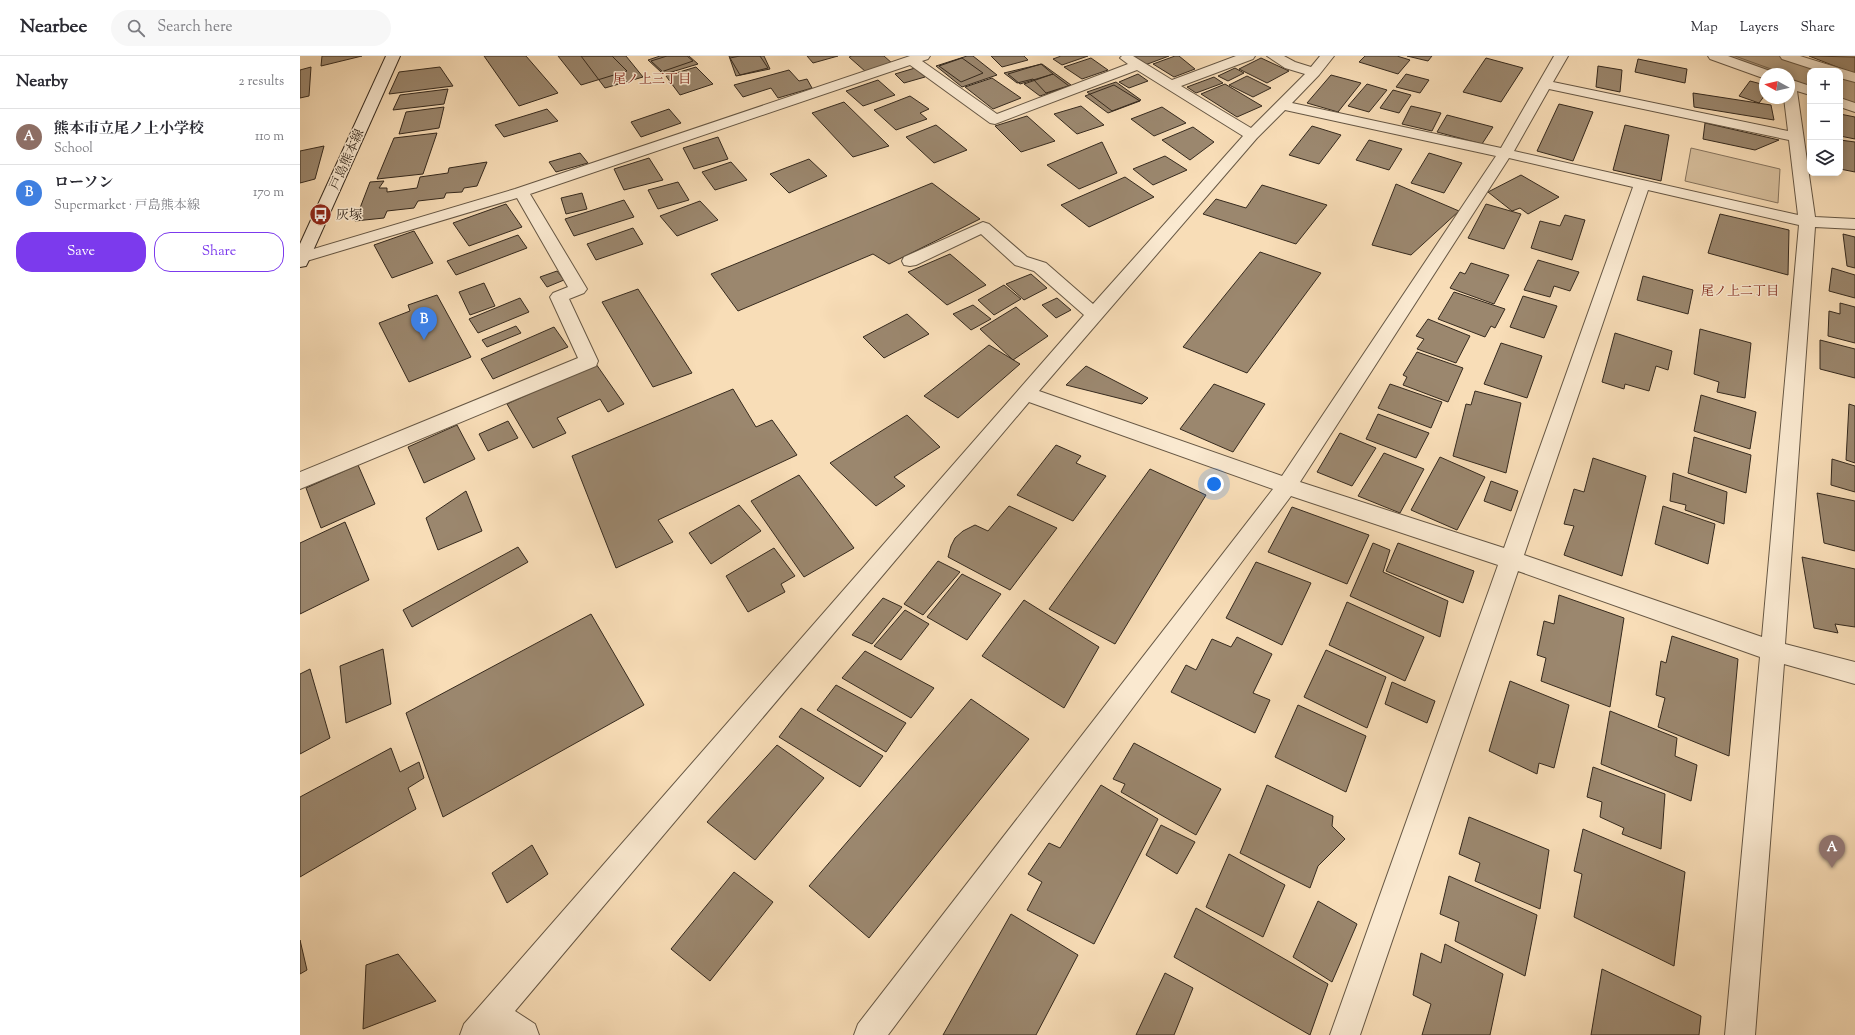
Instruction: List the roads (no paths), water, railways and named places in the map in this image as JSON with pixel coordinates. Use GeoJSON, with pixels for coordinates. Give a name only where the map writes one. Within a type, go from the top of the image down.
{"type":"FeatureCollection","features":[{"type":"Feature","properties":{"kind":"street","name":"戸島熊本線"},"geometry":{"type":"LineString","coordinates":[[301,260],[393,56]]}},
{"type":"Feature","properties":{"kind":"street"},"geometry":{"type":"LineString","coordinates":[[1123,56],[1252,135]]}},
{"type":"Feature","properties":{"kind":"street"},"geometry":{"type":"LineString","coordinates":[[1170,85],[1248,56]]}},
{"type":"Feature","properties":{"kind":"street"},"geometry":{"type":"LineString","coordinates":[[1274,56],[1290,66],[1314,72]]}},
{"type":"Feature","properties":{"kind":"street"},"geometry":{"type":"LineString","coordinates":[[524,1035],[484,1025],[1094,314],[1252,135],[1314,72],[1327,56]]}},
{"type":"Feature","properties":{"kind":"street"},"geometry":{"type":"LineString","coordinates":[[869,1035],[1287,486],[1505,153],[1561,56]]}},
{"type":"Feature","properties":{"kind":"street"},"geometry":{"type":"LineString","coordinates":[[1715,56],[1759,72]]}},
{"type":"Feature","properties":{"kind":"street"},"geometry":{"type":"LineString","coordinates":[[1788,68],[1787,56],[1824,68]]}},
{"type":"Feature","properties":{"kind":"street"},"geometry":{"type":"LineString","coordinates":[[301,260],[521,192],[918,58],[995,120],[1138,65]]}},
{"type":"Feature","properties":{"kind":"street"},"geometry":{"type":"LineString","coordinates":[[1843,74],[1855,78]]}},
{"type":"Feature","properties":{"kind":"street"},"geometry":{"type":"LineString","coordinates":[[1545,84],[1795,137]]}},
{"type":"Feature","properties":{"kind":"street"},"geometry":{"type":"LineString","coordinates":[[1795,86],[1807,90]]}},
{"type":"Feature","properties":{"kind":"street"},"geometry":{"type":"LineString","coordinates":[[1843,103],[1855,108]]}},
{"type":"Feature","properties":{"kind":"street"},"geometry":{"type":"LineString","coordinates":[[1740,1035],[1773,651],[1807,222],[1791,104]]}},
{"type":"Feature","properties":{"kind":"street"},"geometry":{"type":"LineString","coordinates":[[1282,105],[1505,153],[1807,222],[1855,224]]}},
{"type":"Feature","properties":{"kind":"street"},"geometry":{"type":"LineString","coordinates":[[1345,1035],[1642,185]]}},
{"type":"Feature","properties":{"kind":"street"},"geometry":{"type":"LineString","coordinates":[[300,481],[589,361],[559,297],[578,289],[521,192]]}},
{"type":"Feature","properties":{"kind":"street"},"geometry":{"type":"LineString","coordinates":[[910,261],[983,227],[1021,261],[1040,267],[1094,314]]}},
{"type":"Feature","properties":{"kind":"street"},"geometry":{"type":"LineString","coordinates":[[1026,394],[1287,486],[1512,560],[1773,651],[1855,673]]}},
{"type":"Feature","properties":{"kind":"water"},"geometry":{"type":"Polygon","coordinates":[[[1723,56],[1781,56],[1816,68],[1807,68],[1807,85],[1795,81],[1795,68],[1759,69],[1723,56]]]}},
{"type":"Feature","properties":{"kind":"water"},"geometry":{"type":"Polygon","coordinates":[[[1843,77],[1855,81],[1855,104],[1843,99],[1843,77]]]}},
{"type":"Feature","properties":{"kind":"place","name":"灰塚"},"geometry":{"type":"Point","coordinates":[321,214]}},
{"type":"Feature","properties":{"kind":"place","name":"ローソン"},"geometry":{"type":"Point","coordinates":[424,340]}},
{"type":"Feature","properties":{"kind":"place","name":"熊本市立尾ノ上小学校"},"geometry":{"type":"Point","coordinates":[1832,868]}},
{"type":"Feature","properties":{"kind":"district","name":"尾ノ上三丁目"},"geometry":{"type":"Point","coordinates":[652,78]}},
{"type":"Feature","properties":{"kind":"district","name":"尾ノ上二丁目"},"geometry":{"type":"Point","coordinates":[1740,290]}}]}
